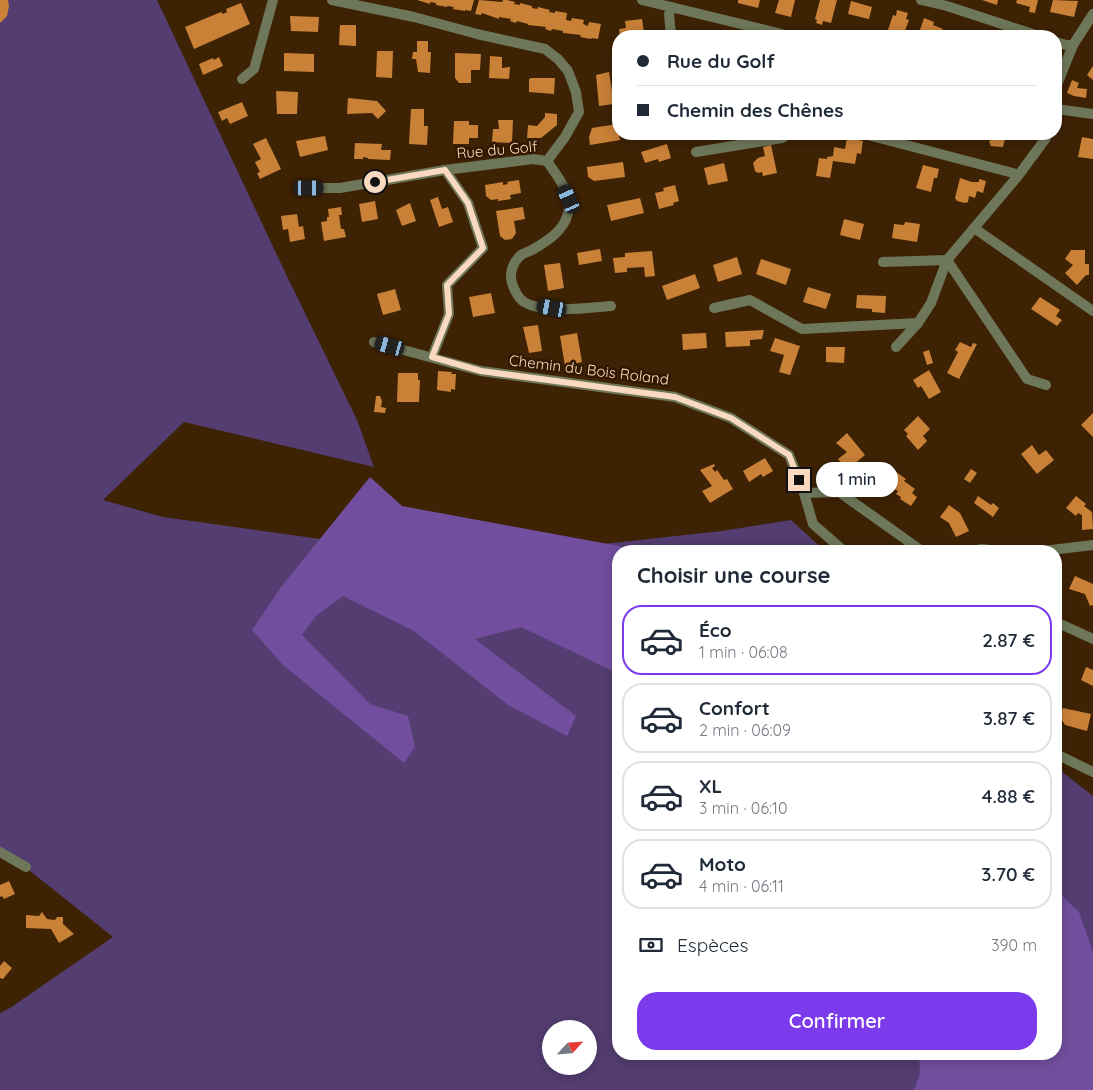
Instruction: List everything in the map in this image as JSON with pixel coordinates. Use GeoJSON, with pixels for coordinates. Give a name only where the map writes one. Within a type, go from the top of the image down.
{"type":"FeatureCollection","features":[{"type":"Feature","properties":{"kind":"street"},"geometry":{"type":"LineString","coordinates":[[242,78],[254,69],[273,0]]}},
{"type":"Feature","properties":{"kind":"street","name":"Rue du Golf"},"geometry":{"type":"LineString","coordinates":[[309,188],[340,188],[445,170],[533,159],[547,161],[579,112],[576,92],[568,71],[558,59],[544,49],[414,17],[332,0]]}},
{"type":"Feature","properties":{"kind":"street"},"geometry":{"type":"LineString","coordinates":[[642,0],[766,30]]}},
{"type":"Feature","properties":{"kind":"street"},"geometry":{"type":"LineString","coordinates":[[921,0],[947,6],[1020,30]]}},
{"type":"Feature","properties":{"kind":"street"},"geometry":{"type":"LineString","coordinates":[[671,30],[669,14],[672,7]]}},
{"type":"Feature","properties":{"kind":"street"},"geometry":{"type":"LineString","coordinates":[[1062,72],[1073,45],[1093,14]]}},
{"type":"Feature","properties":{"kind":"street"},"geometry":{"type":"LineString","coordinates":[[1062,44],[1073,45]]}},
{"type":"Feature","properties":{"kind":"street"},"geometry":{"type":"LineString","coordinates":[[1062,110],[1093,114]]}},
{"type":"Feature","properties":{"kind":"street"},"geometry":{"type":"LineString","coordinates":[[696,152],[770,140]]}},
{"type":"Feature","properties":{"kind":"street"},"geometry":{"type":"LineString","coordinates":[[887,140],[1013,173],[1018,176]]}},
{"type":"Feature","properties":{"kind":"street"},"geometry":{"type":"LineString","coordinates":[[896,347],[918,323],[931,303],[947,260],[1018,176],[1045,140]]}},
{"type":"Feature","properties":{"kind":"street"},"geometry":{"type":"LineString","coordinates":[[547,161],[560,180],[569,199],[569,211],[564,224],[556,235],[521,255],[512,267],[511,280],[515,291],[522,301],[552,308],[577,309],[611,306]]}},
{"type":"Feature","properties":{"kind":"street"},"geometry":{"type":"LineString","coordinates":[[432,357],[449,314],[447,285],[483,248],[468,203],[445,170]]}},
{"type":"Feature","properties":{"kind":"street"},"geometry":{"type":"LineString","coordinates":[[974,228],[1093,311]]}},
{"type":"Feature","properties":{"kind":"street"},"geometry":{"type":"LineString","coordinates":[[883,262],[947,260]]}},
{"type":"Feature","properties":{"kind":"street"},"geometry":{"type":"LineString","coordinates":[[947,260],[1028,379],[1046,385]]}},
{"type":"Feature","properties":{"kind":"street"},"geometry":{"type":"LineString","coordinates":[[714,308],[750,300],[802,329],[918,323]]}},
{"type":"Feature","properties":{"kind":"street","name":"Chemin du Bois Roland"},"geometry":{"type":"LineString","coordinates":[[374,342],[481,371],[675,397],[731,418],[789,455],[804,493]]}},
{"type":"Feature","properties":{"kind":"street"},"geometry":{"type":"LineString","coordinates":[[837,545],[813,524],[804,493],[839,492],[914,545]]}},
{"type":"Feature","properties":{"kind":"street"},"geometry":{"type":"LineString","coordinates":[[1062,549],[1093,545]]}},
{"type":"Feature","properties":{"kind":"street"},"geometry":{"type":"LineString","coordinates":[[1062,625],[1093,639]]}},
{"type":"Feature","properties":{"kind":"street"},"geometry":{"type":"LineString","coordinates":[[1062,757],[1093,772]]}},
{"type":"Feature","properties":{"kind":"street"},"geometry":{"type":"LineString","coordinates":[[0,852],[26,866]]}},
{"type":"Feature","properties":{"kind":"shaded area"},"geometry":{"type":"Polygon","coordinates":[[[0,0],[157,0],[357,420],[374,467],[184,422],[103,500],[163,517],[463,559],[722,531],[791,520],[818,545],[612,545],[612,1060],[1062,1060],[1062,772],[1093,796],[1093,1090],[0,1090],[0,1013],[113,937],[0,847],[0,0]]]}},
{"type":"Feature","properties":{"kind":"shaded area"},"geometry":{"type":"Polygon","coordinates":[[[370,477],[402,506],[613,545],[612,671],[521,627],[475,639],[576,716],[567,736],[508,705],[414,631],[343,596],[316,616],[302,635],[370,704],[408,716],[415,747],[404,763],[283,665],[252,630],[281,587],[370,477]]]}},
{"type":"Feature","properties":{"kind":"shaded area"},"geometry":{"type":"Polygon","coordinates":[[[1062,896],[1079,912],[1093,952],[1093,1090],[914,1090],[920,1074],[919,1060],[1062,1060],[1062,896]]]}},
{"type":"Feature","properties":{"kind":"building"},"geometry":{"type":"Polygon","coordinates":[[[0,0],[8,0],[9,6],[7,16],[0,23],[0,0]]]}},
{"type":"Feature","properties":{"kind":"building"},"geometry":{"type":"Polygon","coordinates":[[[417,0],[474,0],[471,11],[465,11],[417,0]]]}},
{"type":"Feature","properties":{"kind":"building"},"geometry":{"type":"Polygon","coordinates":[[[479,0],[502,2],[507,0],[515,2],[514,4],[520,5],[520,3],[532,6],[532,8],[537,9],[538,7],[550,10],[549,12],[567,13],[566,20],[571,21],[572,18],[584,20],[583,24],[588,26],[589,22],[601,24],[598,39],[580,37],[581,35],[563,33],[563,31],[552,29],[551,31],[545,29],[546,27],[528,25],[517,21],[516,23],[510,21],[511,19],[499,17],[499,19],[482,13],[481,15],[475,14],[479,0]]]}},
{"type":"Feature","properties":{"kind":"building"},"geometry":{"type":"Polygon","coordinates":[[[738,0],[760,0],[758,8],[738,3],[738,0]]]}},
{"type":"Feature","properties":{"kind":"building"},"geometry":{"type":"Polygon","coordinates":[[[779,0],[795,0],[791,17],[775,13],[779,0]]]}},
{"type":"Feature","properties":{"kind":"building"},"geometry":{"type":"Polygon","coordinates":[[[820,0],[837,0],[831,23],[823,21],[822,25],[816,23],[817,20],[815,19],[820,0]]]}},
{"type":"Feature","properties":{"kind":"building"},"geometry":{"type":"Polygon","coordinates":[[[982,0],[998,0],[997,5],[982,0]]]}},
{"type":"Feature","properties":{"kind":"building"},"geometry":{"type":"Polygon","coordinates":[[[1017,0],[1038,0],[1035,13],[1029,12],[1030,7],[1016,3],[1017,0]]]}},
{"type":"Feature","properties":{"kind":"building"},"geometry":{"type":"Polygon","coordinates":[[[1053,0],[1078,1],[1074,17],[1050,12],[1053,0]]]}},
{"type":"Feature","properties":{"kind":"building"},"geometry":{"type":"Polygon","coordinates":[[[851,1],[872,7],[869,19],[848,14],[851,1]]]}},
{"type":"Feature","properties":{"kind":"building"},"geometry":{"type":"Polygon","coordinates":[[[241,3],[250,24],[194,49],[185,27],[221,12],[223,14],[227,12],[226,9],[241,3]]]}},
{"type":"Feature","properties":{"kind":"building"},"geometry":{"type":"Polygon","coordinates":[[[897,10],[908,13],[906,19],[909,20],[905,30],[888,30],[893,15],[896,16],[897,10]]]}},
{"type":"Feature","properties":{"kind":"building"},"geometry":{"type":"Polygon","coordinates":[[[290,16],[319,17],[318,32],[291,31],[290,16]]]}},
{"type":"Feature","properties":{"kind":"building"},"geometry":{"type":"Polygon","coordinates":[[[924,18],[934,22],[933,25],[943,29],[943,30],[920,30],[924,18]]]}},
{"type":"Feature","properties":{"kind":"building"},"geometry":{"type":"Polygon","coordinates":[[[642,19],[644,30],[619,30],[626,28],[625,21],[642,19]]]}},
{"type":"Feature","properties":{"kind":"building"},"geometry":{"type":"Polygon","coordinates":[[[340,25],[356,25],[356,46],[339,45],[340,25]]]}},
{"type":"Feature","properties":{"kind":"building"},"geometry":{"type":"Polygon","coordinates":[[[417,41],[428,41],[428,52],[431,52],[430,73],[418,72],[416,59],[412,59],[413,52],[417,52],[417,41]]]}},
{"type":"Feature","properties":{"kind":"building"},"geometry":{"type":"Polygon","coordinates":[[[377,51],[393,51],[392,78],[376,77],[377,51]]]}},
{"type":"Feature","properties":{"kind":"building"},"geometry":{"type":"Polygon","coordinates":[[[284,53],[314,54],[314,72],[284,71],[284,53]]]}},
{"type":"Feature","properties":{"kind":"building"},"geometry":{"type":"Polygon","coordinates":[[[455,53],[481,54],[480,70],[471,70],[471,83],[459,83],[455,78],[455,53]]]}},
{"type":"Feature","properties":{"kind":"building"},"geometry":{"type":"Polygon","coordinates":[[[490,56],[502,57],[502,68],[510,67],[509,79],[489,78],[490,56]]]}},
{"type":"Feature","properties":{"kind":"building"},"geometry":{"type":"Polygon","coordinates":[[[219,57],[223,66],[203,75],[199,64],[219,57]]]}},
{"type":"Feature","properties":{"kind":"building"},"geometry":{"type":"Polygon","coordinates":[[[1093,66],[1093,80],[1087,75],[1093,66]]]}},
{"type":"Feature","properties":{"kind":"building"},"geometry":{"type":"Polygon","coordinates":[[[609,72],[612,104],[599,106],[596,75],[609,72]]]}},
{"type":"Feature","properties":{"kind":"building"},"geometry":{"type":"Polygon","coordinates":[[[555,78],[554,94],[529,92],[529,79],[555,78]]]}},
{"type":"Feature","properties":{"kind":"building"},"geometry":{"type":"Polygon","coordinates":[[[1072,80],[1079,83],[1077,88],[1087,89],[1086,98],[1067,93],[1072,80]]]}},
{"type":"Feature","properties":{"kind":"building"},"geometry":{"type":"Polygon","coordinates":[[[276,91],[298,92],[297,114],[277,114],[276,91]]]}},
{"type":"Feature","properties":{"kind":"building"},"geometry":{"type":"Polygon","coordinates":[[[348,98],[377,101],[386,111],[378,119],[372,113],[347,114],[348,98]]]}},
{"type":"Feature","properties":{"kind":"building"},"geometry":{"type":"Polygon","coordinates":[[[242,102],[248,116],[230,124],[227,118],[222,121],[218,112],[242,102]]]}},
{"type":"Feature","properties":{"kind":"building"},"geometry":{"type":"Polygon","coordinates":[[[411,109],[424,109],[424,126],[428,126],[427,145],[409,144],[411,109]]]}},
{"type":"Feature","properties":{"kind":"building"},"geometry":{"type":"Polygon","coordinates":[[[545,113],[557,114],[557,125],[541,138],[527,138],[528,125],[537,126],[545,117],[545,113]]]}},
{"type":"Feature","properties":{"kind":"building"},"geometry":{"type":"Polygon","coordinates":[[[498,120],[513,120],[512,143],[492,142],[493,129],[499,129],[498,120]]]}},
{"type":"Feature","properties":{"kind":"building"},"geometry":{"type":"Polygon","coordinates":[[[454,121],[469,121],[469,125],[478,125],[478,138],[469,138],[469,144],[453,144],[454,121]]]}},
{"type":"Feature","properties":{"kind":"building"},"geometry":{"type":"Polygon","coordinates":[[[612,125],[612,140],[620,140],[590,145],[589,137],[592,128],[612,125]]]}},
{"type":"Feature","properties":{"kind":"building"},"geometry":{"type":"Polygon","coordinates":[[[325,136],[328,150],[300,157],[296,141],[325,136]]]}},
{"type":"Feature","properties":{"kind":"building"},"geometry":{"type":"Polygon","coordinates":[[[1082,137],[1093,139],[1093,159],[1078,157],[1082,137]]]}},
{"type":"Feature","properties":{"kind":"building"},"geometry":{"type":"Polygon","coordinates":[[[266,138],[281,169],[260,179],[257,173],[260,172],[255,162],[261,159],[253,144],[266,138]]]}},
{"type":"Feature","properties":{"kind":"building"},"geometry":{"type":"Polygon","coordinates":[[[846,140],[863,141],[861,154],[857,153],[855,164],[833,161],[830,178],[816,176],[819,158],[827,159],[827,157],[833,156],[834,147],[845,149],[846,140]]]}},
{"type":"Feature","properties":{"kind":"building"},"geometry":{"type":"Polygon","coordinates":[[[990,140],[1005,140],[1003,147],[990,146],[991,144],[989,143],[990,140]]]}},
{"type":"Feature","properties":{"kind":"building"},"geometry":{"type":"Polygon","coordinates":[[[355,143],[382,144],[381,150],[391,150],[390,160],[363,157],[363,159],[354,159],[355,143]]]}},
{"type":"Feature","properties":{"kind":"building"},"geometry":{"type":"Polygon","coordinates":[[[667,144],[671,158],[659,162],[658,159],[645,163],[641,152],[667,144]]]}},
{"type":"Feature","properties":{"kind":"building"},"geometry":{"type":"Polygon","coordinates":[[[771,145],[777,173],[763,176],[762,172],[758,173],[755,171],[753,163],[758,158],[765,156],[763,147],[771,145]]]}},
{"type":"Feature","properties":{"kind":"building"},"geometry":{"type":"Polygon","coordinates":[[[623,162],[625,177],[594,181],[588,177],[587,167],[623,162]]]}},
{"type":"Feature","properties":{"kind":"building"},"geometry":{"type":"Polygon","coordinates":[[[724,163],[728,181],[708,185],[704,168],[724,163]]]}},
{"type":"Feature","properties":{"kind":"building"},"geometry":{"type":"Polygon","coordinates":[[[923,165],[939,169],[937,178],[934,178],[931,192],[916,188],[923,165]]]}},
{"type":"Feature","properties":{"kind":"building"},"geometry":{"type":"Polygon","coordinates":[[[960,178],[972,182],[979,182],[979,179],[986,181],[983,193],[977,191],[975,198],[969,196],[968,202],[965,203],[957,201],[955,198],[960,178]]]}},
{"type":"Feature","properties":{"kind":"building"},"geometry":{"type":"Polygon","coordinates":[[[519,180],[521,193],[510,195],[511,199],[498,201],[498,199],[491,200],[486,196],[485,185],[503,182],[503,185],[508,184],[507,182],[519,180]]]}},
{"type":"Feature","properties":{"kind":"building"},"geometry":{"type":"Polygon","coordinates":[[[675,185],[679,201],[673,203],[674,205],[659,209],[655,193],[664,191],[663,188],[675,185]]]}},
{"type":"Feature","properties":{"kind":"building"},"geometry":{"type":"Polygon","coordinates":[[[438,197],[442,209],[448,207],[453,222],[439,227],[430,200],[438,197]]]}},
{"type":"Feature","properties":{"kind":"building"},"geometry":{"type":"Polygon","coordinates":[[[640,198],[644,213],[611,221],[607,205],[640,198]]]}},
{"type":"Feature","properties":{"kind":"building"},"geometry":{"type":"Polygon","coordinates":[[[375,201],[378,219],[362,222],[359,204],[375,201]]]}},
{"type":"Feature","properties":{"kind":"building"},"geometry":{"type":"Polygon","coordinates":[[[410,203],[416,221],[402,226],[396,210],[410,203]]]}},
{"type":"Feature","properties":{"kind":"building"},"geometry":{"type":"Polygon","coordinates":[[[341,207],[342,215],[339,215],[341,229],[344,229],[346,237],[324,241],[321,222],[327,221],[327,217],[329,217],[328,209],[341,207]]]}},
{"type":"Feature","properties":{"kind":"building"},"geometry":{"type":"Polygon","coordinates":[[[523,207],[525,219],[514,221],[516,233],[512,239],[505,240],[500,236],[496,211],[523,207]]]}},
{"type":"Feature","properties":{"kind":"building"},"geometry":{"type":"Polygon","coordinates":[[[297,214],[299,227],[303,226],[305,239],[290,242],[288,229],[283,230],[281,216],[297,214]]]}},
{"type":"Feature","properties":{"kind":"building"},"geometry":{"type":"Polygon","coordinates":[[[844,219],[864,224],[860,240],[840,235],[844,219]]]}},
{"type":"Feature","properties":{"kind":"building"},"geometry":{"type":"Polygon","coordinates":[[[905,222],[920,224],[917,242],[892,238],[894,224],[904,225],[905,222]]]}},
{"type":"Feature","properties":{"kind":"building"},"geometry":{"type":"Polygon","coordinates":[[[600,249],[602,261],[579,265],[577,253],[600,249]]]}},
{"type":"Feature","properties":{"kind":"building"},"geometry":{"type":"Polygon","coordinates":[[[1071,250],[1085,250],[1085,264],[1089,264],[1089,275],[1086,275],[1077,285],[1065,273],[1073,265],[1065,259],[1071,250]]]}},
{"type":"Feature","properties":{"kind":"building"},"geometry":{"type":"Polygon","coordinates":[[[652,251],[655,276],[645,277],[644,267],[627,268],[627,272],[615,273],[613,258],[625,257],[625,253],[652,251]]]}},
{"type":"Feature","properties":{"kind":"building"},"geometry":{"type":"Polygon","coordinates":[[[737,257],[742,274],[718,282],[713,265],[737,257]]]}},
{"type":"Feature","properties":{"kind":"building"},"geometry":{"type":"Polygon","coordinates":[[[761,259],[791,269],[786,285],[756,274],[761,259]]]}},
{"type":"Feature","properties":{"kind":"building"},"geometry":{"type":"Polygon","coordinates":[[[560,263],[564,288],[548,291],[544,265],[560,263]]]}},
{"type":"Feature","properties":{"kind":"building"},"geometry":{"type":"Polygon","coordinates":[[[695,274],[700,288],[667,300],[662,286],[695,274]]]}},
{"type":"Feature","properties":{"kind":"building"},"geometry":{"type":"Polygon","coordinates":[[[808,287],[831,294],[826,309],[803,302],[808,287]]]}},
{"type":"Feature","properties":{"kind":"building"},"geometry":{"type":"Polygon","coordinates":[[[395,289],[401,310],[383,315],[377,294],[395,289]]]}},
{"type":"Feature","properties":{"kind":"building"},"geometry":{"type":"Polygon","coordinates":[[[491,293],[495,313],[473,317],[469,297],[491,293]]]}},
{"type":"Feature","properties":{"kind":"building"},"geometry":{"type":"Polygon","coordinates":[[[857,295],[886,296],[885,313],[872,312],[872,309],[856,308],[857,295]]]}},
{"type":"Feature","properties":{"kind":"building"},"geometry":{"type":"Polygon","coordinates":[[[1040,297],[1060,310],[1056,316],[1062,320],[1057,326],[1031,309],[1040,297]]]}},
{"type":"Feature","properties":{"kind":"building"},"geometry":{"type":"Polygon","coordinates":[[[538,325],[542,351],[529,353],[523,327],[538,325]]]}},
{"type":"Feature","properties":{"kind":"building"},"geometry":{"type":"Polygon","coordinates":[[[764,330],[762,339],[750,340],[750,346],[726,347],[725,332],[764,330]]]}},
{"type":"Feature","properties":{"kind":"building"},"geometry":{"type":"Polygon","coordinates":[[[577,333],[582,362],[565,366],[560,336],[577,333]]]}},
{"type":"Feature","properties":{"kind":"building"},"geometry":{"type":"Polygon","coordinates":[[[706,333],[707,348],[683,350],[682,334],[706,333]]]}},
{"type":"Feature","properties":{"kind":"building"},"geometry":{"type":"Polygon","coordinates":[[[775,338],[800,346],[790,375],[779,372],[784,355],[770,351],[775,338]]]}},
{"type":"Feature","properties":{"kind":"building"},"geometry":{"type":"Polygon","coordinates":[[[960,342],[971,347],[973,343],[977,344],[959,379],[947,373],[958,352],[955,350],[960,342]]]}},
{"type":"Feature","properties":{"kind":"building"},"geometry":{"type":"Polygon","coordinates":[[[826,347],[845,347],[844,363],[826,362],[826,347]]]}},
{"type":"Feature","properties":{"kind":"building"},"geometry":{"type":"Polygon","coordinates":[[[929,350],[933,363],[927,365],[923,352],[929,350]]]}},
{"type":"Feature","properties":{"kind":"building"},"geometry":{"type":"Polygon","coordinates":[[[929,370],[941,392],[929,399],[921,386],[918,388],[913,380],[929,370]]]}},
{"type":"Feature","properties":{"kind":"building"},"geometry":{"type":"Polygon","coordinates":[[[438,371],[456,374],[455,390],[451,389],[451,392],[437,390],[438,371]]]}},
{"type":"Feature","properties":{"kind":"building"},"geometry":{"type":"Polygon","coordinates":[[[398,373],[418,373],[418,380],[420,380],[419,402],[397,402],[398,373]]]}},
{"type":"Feature","properties":{"kind":"building"},"geometry":{"type":"Polygon","coordinates":[[[376,396],[380,396],[382,401],[381,407],[386,408],[385,413],[374,412],[376,396]]]}},
{"type":"Feature","properties":{"kind":"building"},"geometry":{"type":"Polygon","coordinates":[[[1093,413],[1093,437],[1081,425],[1093,413]]]}},
{"type":"Feature","properties":{"kind":"building"},"geometry":{"type":"Polygon","coordinates":[[[918,416],[930,429],[923,436],[927,441],[918,450],[906,436],[908,434],[904,430],[918,416]]]}},
{"type":"Feature","properties":{"kind":"building"},"geometry":{"type":"Polygon","coordinates":[[[847,433],[865,455],[847,470],[838,459],[847,452],[836,443],[847,433]]]}},
{"type":"Feature","properties":{"kind":"building"},"geometry":{"type":"Polygon","coordinates":[[[1032,445],[1039,455],[1046,450],[1054,460],[1037,474],[1021,454],[1032,445]]]}},
{"type":"Feature","properties":{"kind":"building"},"geometry":{"type":"Polygon","coordinates":[[[765,458],[773,471],[763,477],[761,474],[749,482],[743,471],[765,458]]]}},
{"type":"Feature","properties":{"kind":"building"},"geometry":{"type":"Polygon","coordinates":[[[714,464],[715,466],[712,468],[715,472],[717,470],[724,480],[727,479],[733,489],[710,503],[702,491],[712,486],[700,470],[714,464]]]}},
{"type":"Feature","properties":{"kind":"building"},"geometry":{"type":"Polygon","coordinates":[[[892,469],[906,479],[904,481],[915,489],[912,493],[917,497],[911,506],[900,499],[901,497],[896,494],[898,491],[894,489],[893,491],[886,486],[885,479],[892,469]]]}},
{"type":"Feature","properties":{"kind":"building"},"geometry":{"type":"Polygon","coordinates":[[[971,469],[977,473],[970,483],[964,479],[971,469]]]}},
{"type":"Feature","properties":{"kind":"building"},"geometry":{"type":"Polygon","coordinates":[[[978,496],[999,508],[993,517],[974,503],[978,496]]]}},
{"type":"Feature","properties":{"kind":"building"},"geometry":{"type":"Polygon","coordinates":[[[1076,496],[1092,512],[1093,529],[1082,530],[1082,515],[1078,513],[1076,516],[1066,508],[1076,496]]]}},
{"type":"Feature","properties":{"kind":"building"},"geometry":{"type":"Polygon","coordinates":[[[949,505],[960,513],[969,531],[956,537],[949,523],[940,517],[949,505]]]}},
{"type":"Feature","properties":{"kind":"building"},"geometry":{"type":"Polygon","coordinates":[[[1075,576],[1093,584],[1093,605],[1090,606],[1085,594],[1069,589],[1075,576]]]}},
{"type":"Feature","properties":{"kind":"building"},"geometry":{"type":"Polygon","coordinates":[[[1086,667],[1093,670],[1093,686],[1081,680],[1086,667]]]}},
{"type":"Feature","properties":{"kind":"building"},"geometry":{"type":"Polygon","coordinates":[[[1063,708],[1091,714],[1087,731],[1065,725],[1062,720],[1063,708]]]}},
{"type":"Feature","properties":{"kind":"building"},"geometry":{"type":"Polygon","coordinates":[[[9,881],[15,894],[4,899],[2,896],[0,897],[0,885],[9,881]]]}},
{"type":"Feature","properties":{"kind":"building"},"geometry":{"type":"Polygon","coordinates":[[[42,912],[47,919],[55,920],[57,917],[63,917],[63,924],[74,934],[59,943],[51,929],[26,928],[26,915],[39,916],[42,912]]]}},
{"type":"Feature","properties":{"kind":"building"},"geometry":{"type":"Polygon","coordinates":[[[4,961],[12,968],[3,979],[0,978],[0,966],[4,961]]]}},
{"type":"Feature","properties":{"kind":"route"},"geometry":{"type":"LineString","coordinates":[[375,182],[445,170],[468,203],[483,248],[447,285],[449,314],[432,357],[481,371],[675,397],[731,418],[789,455],[799,480]]}}]}
